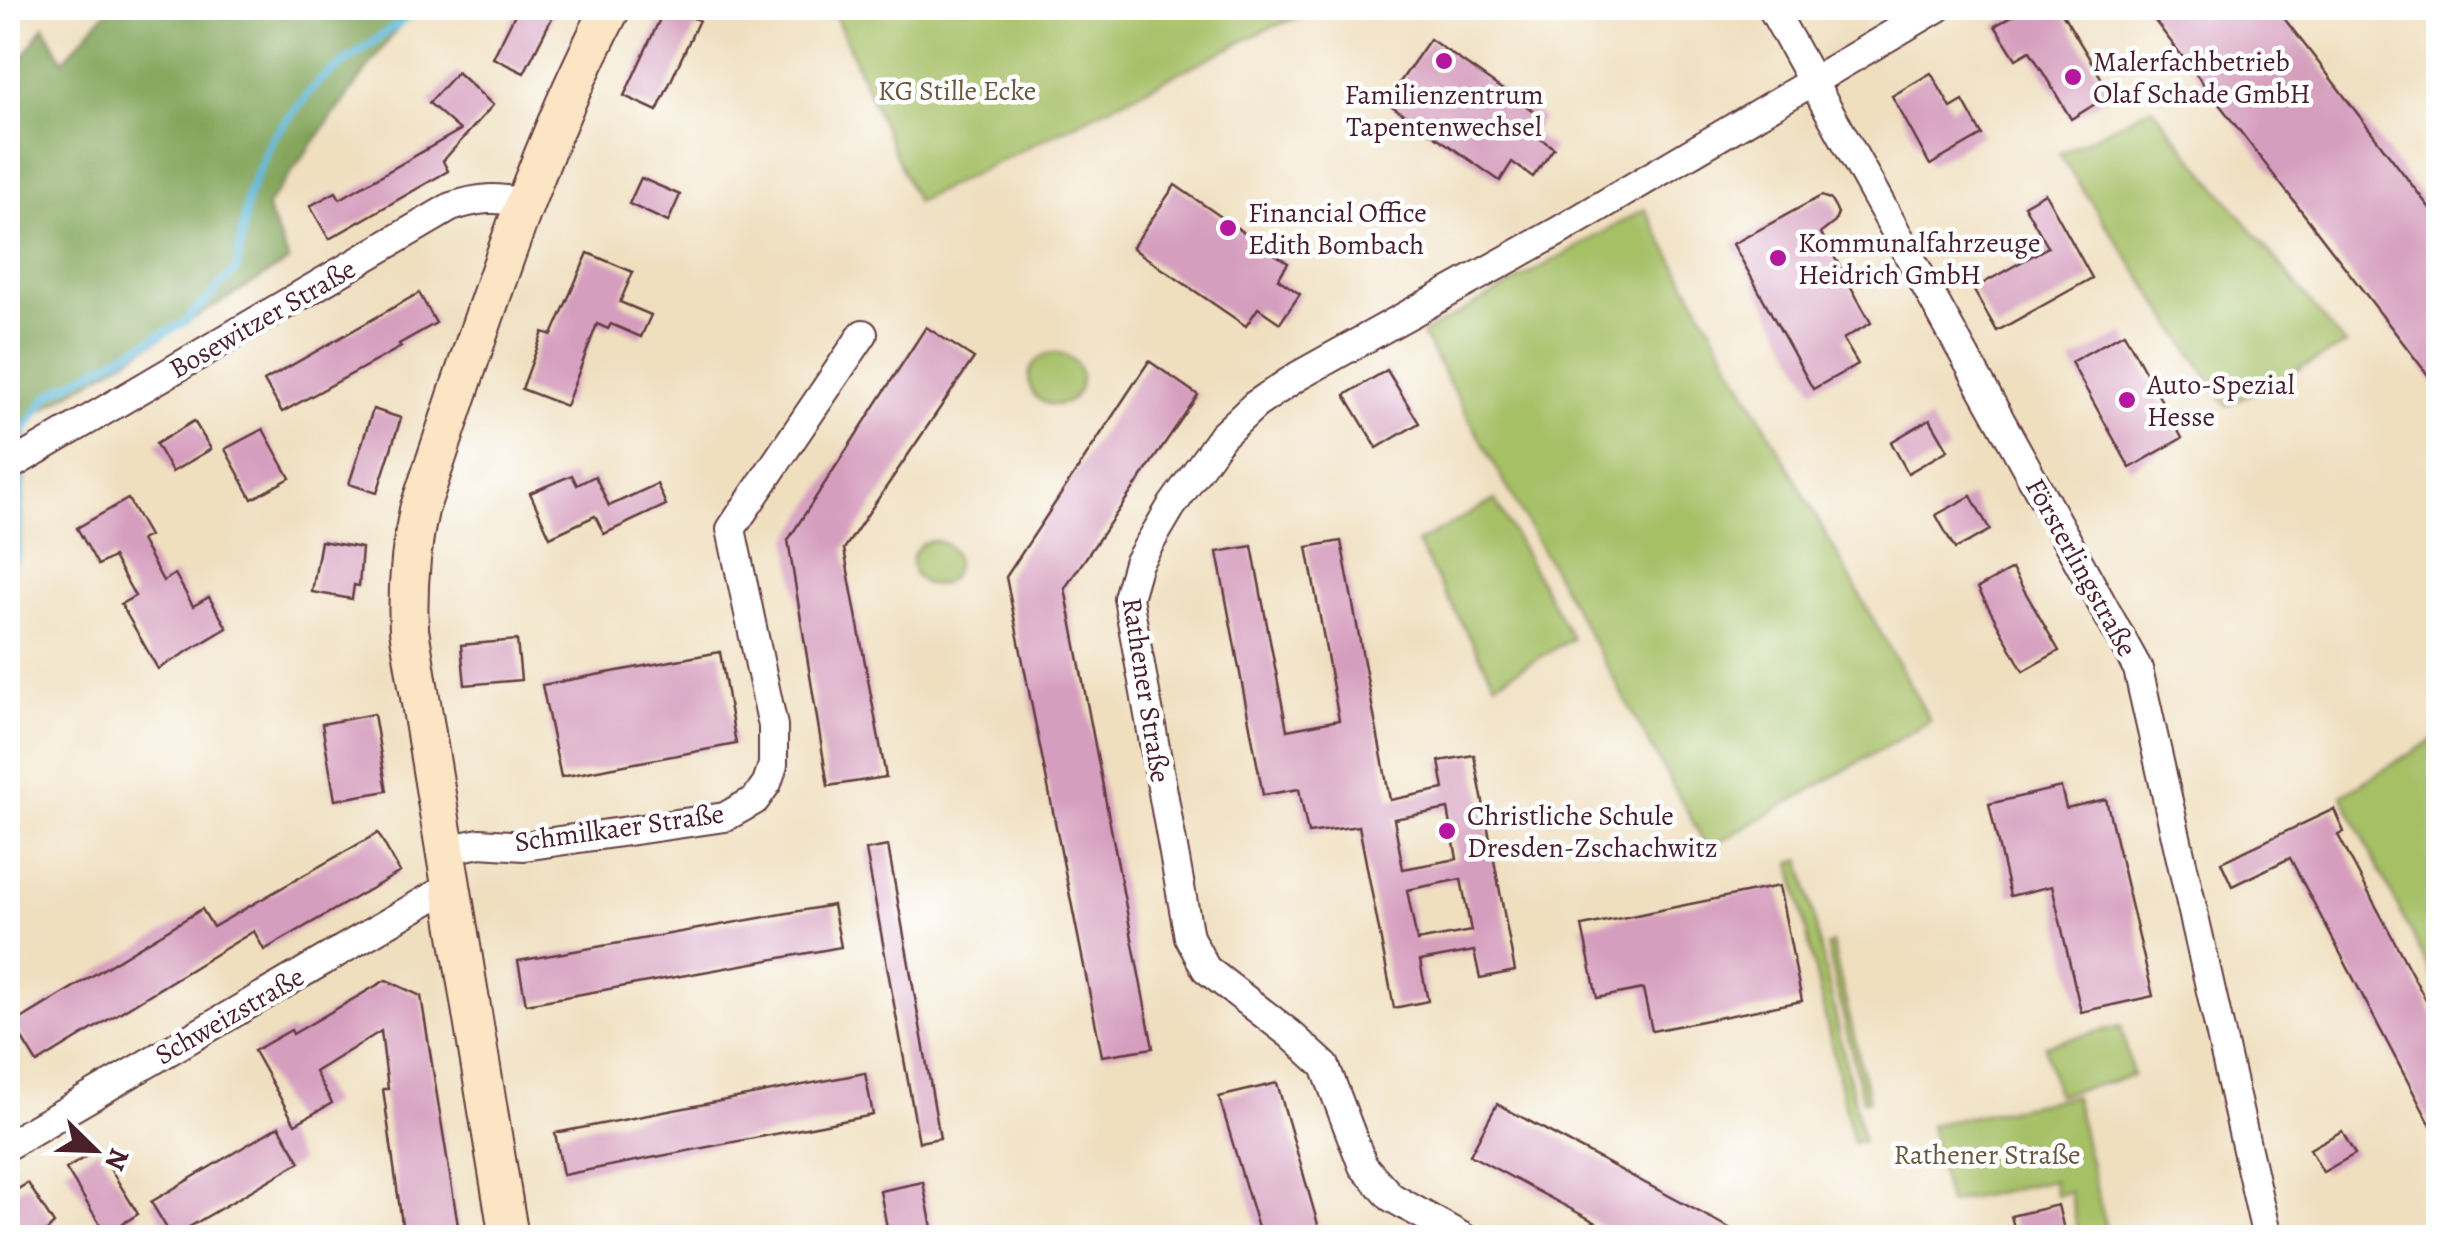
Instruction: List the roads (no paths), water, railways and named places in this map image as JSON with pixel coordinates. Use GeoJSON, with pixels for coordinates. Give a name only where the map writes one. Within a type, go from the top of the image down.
{"type":"FeatureCollection","features":[{"type":"Feature","properties":{"kind":"street"},"geometry":{"type":"LineString","coordinates":[[509,1238],[409,630],[411,546],[524,204],[611,8]]}},
{"type":"Feature","properties":{"kind":"street","name":"Försterlingstraße"},"geometry":{"type":"LineString","coordinates":[[1772,8],[2138,669],[2267,1238]]}},
{"type":"Feature","properties":{"kind":"street","name":"Rathener Straße"},"geometry":{"type":"LineString","coordinates":[[1464,1238],[1391,1197],[1363,1166],[1326,1066],[1206,969],[1189,937],[1128,598],[1131,580],[1171,506],[1222,436],[1255,406],[1298,376],[1557,232],[1937,8]]}},
{"type":"Feature","properties":{"kind":"street","name":"Bosewitzer Straße"},"geometry":{"type":"LineString","coordinates":[[8,467],[451,206],[500,197],[524,204]]}},
{"type":"Feature","properties":{"kind":"street","name":"Schmilkaer Straße"},"geometry":{"type":"LineString","coordinates":[[448,868],[480,843],[524,846],[725,816],[754,800],[767,783],[773,765],[773,726],[731,529],[863,334]]}},
{"type":"Feature","properties":{"kind":"street","name":"Schweizstraße"},"geometry":{"type":"LineString","coordinates":[[8,1144],[448,868]]}},
{"type":"Feature","properties":{"kind":"waterway"},"geometry":{"type":"LineString","coordinates":[[23,449],[24,430],[49,395],[185,322],[237,269],[248,195],[273,137],[319,81],[420,8]]}},
{"type":"Feature","properties":{"kind":"waterway"},"geometry":{"type":"LineString","coordinates":[[8,570],[17,555],[22,468]]}},
{"type":"Feature","properties":{"kind":"place","name":"Familienzentrum Tapentenwechsel"},"geometry":{"type":"Point","coordinates":[1444,61]}},
{"type":"Feature","properties":{"kind":"place","name":"Malerfachbetrieb Olaf Schade GmbH"},"geometry":{"type":"Point","coordinates":[2073,77]}},
{"type":"Feature","properties":{"kind":"place","name":"Financial Office Edith Bombach"},"geometry":{"type":"Point","coordinates":[1228,228]}},
{"type":"Feature","properties":{"kind":"place","name":"Kommunalfahrzeuge Heidrich GmbH"},"geometry":{"type":"Point","coordinates":[1778,258]}},
{"type":"Feature","properties":{"kind":"place","name":"Auto-Spezial Hesse"},"geometry":{"type":"Point","coordinates":[2127,400]}},
{"type":"Feature","properties":{"kind":"place","name":"Christliche Schule Dresden-Zschachwitz"},"geometry":{"type":"Point","coordinates":[1447,831]}},
{"type":"Feature","properties":{"kind":"park label","name":"KG Stille Ecke"},"geometry":{"type":"Point","coordinates":[957,90]}}]}
